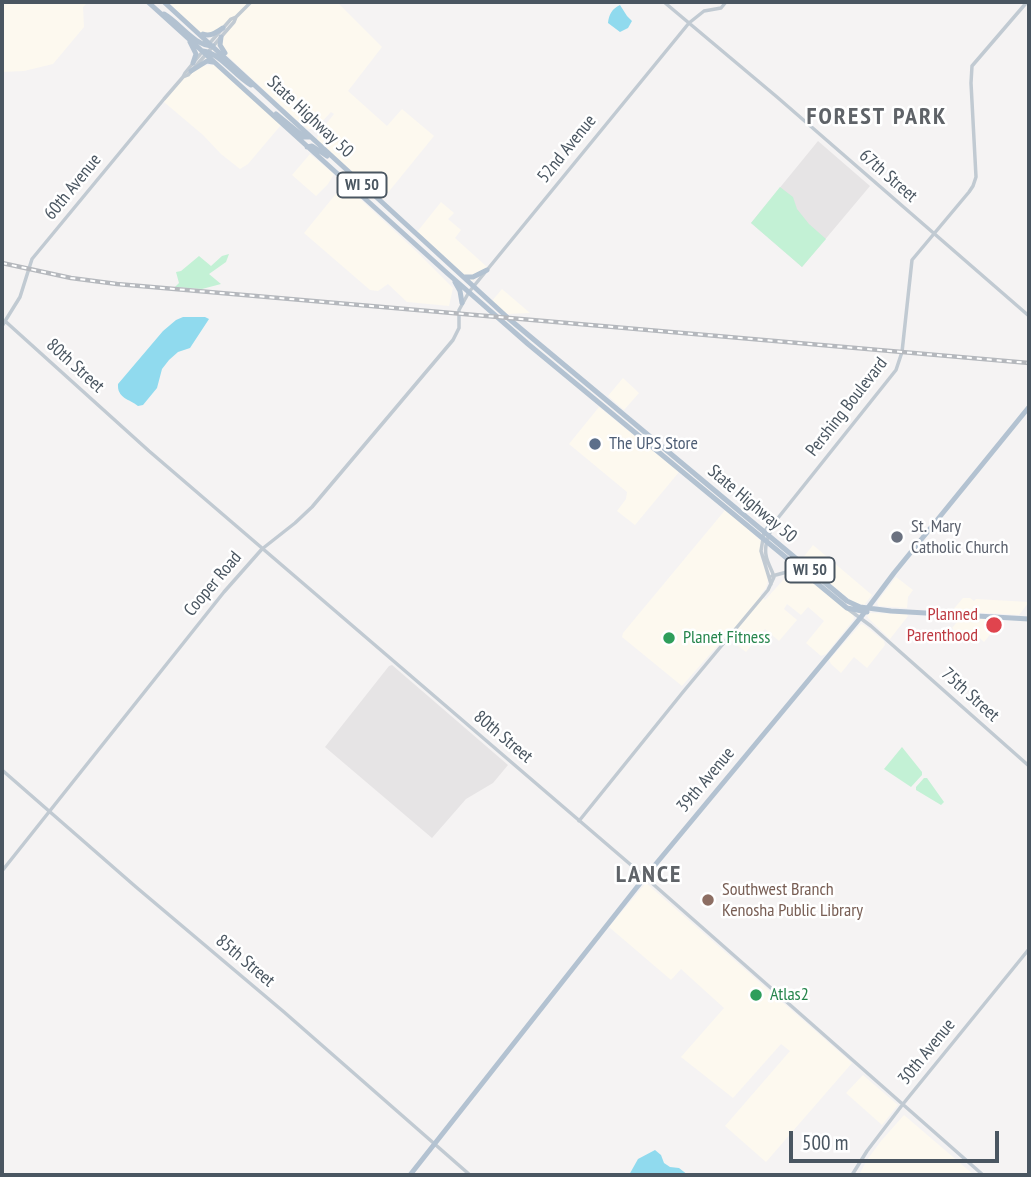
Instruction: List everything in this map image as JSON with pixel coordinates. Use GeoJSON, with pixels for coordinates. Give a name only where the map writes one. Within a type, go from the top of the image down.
{"type":"FeatureCollection","features":[{"type":"Feature","properties":{"kind":"main road","name":"State Highway 50"},"geometry":{"type":"LineString","coordinates":[[148,2],[189,39],[230,62],[461,276],[528,344],[850,606],[863,612],[891,611],[1029,619]]}},
{"type":"Feature","properties":{"kind":"main road","name":"State Highway 50"},"geometry":{"type":"LineString","coordinates":[[164,2],[199,33],[216,64],[437,264],[503,313],[765,537]]}},
{"type":"Feature","properties":{"kind":"main road"},"geometry":{"type":"LineString","coordinates":[[155,8],[174,19],[242,80],[261,91]]}},
{"type":"Feature","properties":{"kind":"main road"},"geometry":{"type":"LineString","coordinates":[[199,33],[207,36],[223,28]]}},
{"type":"Feature","properties":{"kind":"main road"},"geometry":{"type":"LineString","coordinates":[[221,37],[222,48],[230,62]]}},
{"type":"Feature","properties":{"kind":"main road"},"geometry":{"type":"LineString","coordinates":[[189,39],[195,52],[193,63]]}},
{"type":"Feature","properties":{"kind":"main road"},"geometry":{"type":"LineString","coordinates":[[191,71],[207,61],[216,64]]}},
{"type":"Feature","properties":{"kind":"main road"},"geometry":{"type":"LineString","coordinates":[[264,107],[304,136],[311,137]]}},
{"type":"Feature","properties":{"kind":"main road"},"geometry":{"type":"LineString","coordinates":[[307,146],[317,149],[349,173]]}},
{"type":"Feature","properties":{"kind":"main road"},"geometry":{"type":"LineString","coordinates":[[392,222],[412,235],[417,235]]}},
{"type":"Feature","properties":{"kind":"main road"},"geometry":{"type":"LineString","coordinates":[[437,264],[471,289]]}},
{"type":"Feature","properties":{"kind":"main road"},"geometry":{"type":"LineString","coordinates":[[461,276],[473,277],[487,270]]}},
{"type":"Feature","properties":{"kind":"main road"},"geometry":{"type":"LineString","coordinates":[[454,279],[462,303]]}},
{"type":"Feature","properties":{"kind":"main road","name":"39th Avenue"},"geometry":{"type":"LineString","coordinates":[[410,1175],[645,877],[1029,407]]}},
{"type":"Feature","properties":{"kind":"street","name":"60th Avenue"},"geometry":{"type":"LineString","coordinates":[[2,326],[20,297],[32,259],[164,99],[191,71],[223,28],[251,2]]}},
{"type":"Feature","properties":{"kind":"street","name":"67th Street"},"geometry":{"type":"LineString","coordinates":[[664,2],[1029,316]]}},
{"type":"Feature","properties":{"kind":"street","name":"52nd Avenue"},"geometry":{"type":"LineString","coordinates":[[459,328],[462,303],[471,289],[689,23],[704,11],[721,8],[726,2]]}},
{"type":"Feature","properties":{"kind":"street","name":"Pershing Boulevard"},"geometry":{"type":"LineString","coordinates":[[765,537],[896,370],[902,352],[912,261],[975,182],[971,83],[973,64],[1027,2]]}},
{"type":"Feature","properties":{"kind":"street","name":"60th Avenue"},"geometry":{"type":"LineString","coordinates":[[183,77],[236,17]]}},
{"type":"Feature","properties":{"kind":"street","name":"80th Street"},"geometry":{"type":"LineString","coordinates":[[5,321],[120,426],[645,877],[983,1175]]}},
{"type":"Feature","properties":{"kind":"street","name":"Cooper Road"},"geometry":{"type":"LineString","coordinates":[[2,871],[216,601],[262,549],[312,507],[456,337],[459,328]]}},
{"type":"Feature","properties":{"kind":"street"},"geometry":{"type":"LineString","coordinates":[[579,821],[766,593],[771,584],[771,576],[762,556],[765,537]]}},
{"type":"Feature","properties":{"kind":"street"},"geometry":{"type":"LineString","coordinates":[[771,576],[787,572]]}},
{"type":"Feature","properties":{"kind":"street","name":"75th Street"},"geometry":{"type":"LineString","coordinates":[[850,606],[855,615],[863,612],[1029,766]]}},
{"type":"Feature","properties":{"kind":"street","name":"85th Street"},"geometry":{"type":"LineString","coordinates":[[2,770],[470,1175]]}},
{"type":"Feature","properties":{"kind":"street","name":"30th Avenue"},"geometry":{"type":"LineString","coordinates":[[852,1175],[903,1104],[1029,949]]}},
{"type":"Feature","properties":{"kind":"shaded area"},"geometry":{"type":"Polygon","coordinates":[[[2,2],[88,2],[83,7],[84,27],[53,64],[24,71],[2,72],[2,2]]]}},
{"type":"Feature","properties":{"kind":"shaded area"},"geometry":{"type":"Polygon","coordinates":[[[168,2],[337,2],[382,47],[348,91],[387,126],[402,109],[434,136],[382,200],[317,140],[318,134],[334,114],[331,112],[316,128],[309,129],[301,124],[216,44],[232,23],[230,20],[217,32],[199,34],[168,2]]]}},
{"type":"Feature","properties":{"kind":"shaded area"},"geometry":{"type":"Polygon","coordinates":[[[215,65],[281,125],[248,164],[240,169],[164,102],[194,66],[215,65]]]}},
{"type":"Feature","properties":{"kind":"shaded area"},"geometry":{"type":"Polygon","coordinates":[[[818,141],[870,186],[802,267],[751,223],[818,141]]]}},
{"type":"Feature","properties":{"kind":"shaded area"},"geometry":{"type":"Polygon","coordinates":[[[310,154],[334,174],[316,196],[292,175],[310,154]]]}},
{"type":"Feature","properties":{"kind":"shaded area"},"geometry":{"type":"Polygon","coordinates":[[[344,184],[453,288],[449,306],[407,302],[388,284],[378,291],[370,290],[304,233],[344,184]]]}},
{"type":"Feature","properties":{"kind":"shaded area"},"geometry":{"type":"Polygon","coordinates":[[[441,202],[454,213],[448,219],[461,230],[455,238],[487,267],[472,281],[417,232],[441,202]]]}},
{"type":"Feature","properties":{"kind":"shaded area"},"geometry":{"type":"Polygon","coordinates":[[[502,289],[530,313],[507,314],[492,301],[502,289]]]}},
{"type":"Feature","properties":{"kind":"shaded area"},"geometry":{"type":"Polygon","coordinates":[[[623,378],[639,393],[624,410],[608,396],[623,378]]]}},
{"type":"Feature","properties":{"kind":"shaded area"},"geometry":{"type":"Polygon","coordinates":[[[599,407],[679,472],[635,525],[617,511],[626,499],[627,492],[569,444],[599,407]]]}},
{"type":"Feature","properties":{"kind":"shaded area"},"geometry":{"type":"Polygon","coordinates":[[[726,509],[761,541],[760,556],[768,580],[760,595],[765,600],[795,567],[853,614],[854,619],[826,654],[821,656],[806,643],[824,621],[808,607],[801,615],[787,604],[784,609],[797,620],[779,641],[765,629],[746,652],[726,636],[682,686],[622,637],[726,509]]]}},
{"type":"Feature","properties":{"kind":"shaded area"},"geometry":{"type":"Polygon","coordinates":[[[813,545],[872,595],[864,605],[853,602],[802,561],[813,545]]]}},
{"type":"Feature","properties":{"kind":"shaded area"},"geometry":{"type":"Polygon","coordinates":[[[896,577],[913,590],[908,597],[907,608],[878,606],[877,602],[896,577]]]}},
{"type":"Feature","properties":{"kind":"shaded area"},"geometry":{"type":"Polygon","coordinates":[[[963,598],[974,601],[1029,602],[1019,615],[952,611],[963,598]]]}},
{"type":"Feature","properties":{"kind":"shaded area"},"geometry":{"type":"Polygon","coordinates":[[[869,613],[908,616],[890,639],[868,618],[869,613]]]}},
{"type":"Feature","properties":{"kind":"shaded area"},"geometry":{"type":"Polygon","coordinates":[[[961,617],[1001,621],[984,642],[971,630],[964,639],[952,628],[961,617]]]}},
{"type":"Feature","properties":{"kind":"shaded area"},"geometry":{"type":"Polygon","coordinates":[[[861,624],[884,641],[885,645],[867,668],[854,657],[841,673],[829,660],[861,624]]]}},
{"type":"Feature","properties":{"kind":"shaded area"},"geometry":{"type":"Polygon","coordinates":[[[392,665],[508,765],[493,783],[466,799],[432,838],[325,747],[392,665]]]}},
{"type":"Feature","properties":{"kind":"shaded area"},"geometry":{"type":"Polygon","coordinates":[[[646,883],[852,1063],[766,1162],[725,1126],[790,1051],[781,1044],[733,1098],[681,1057],[724,1008],[681,969],[671,980],[609,927],[646,883]]]}},
{"type":"Feature","properties":{"kind":"shaded area"},"geometry":{"type":"Polygon","coordinates":[[[863,1075],[898,1105],[882,1125],[846,1093],[863,1075]]]}},
{"type":"Feature","properties":{"kind":"shaded area"},"geometry":{"type":"Polygon","coordinates":[[[904,1115],[974,1175],[859,1175],[881,1141],[904,1115]]]}},
{"type":"Feature","properties":{"kind":"green space"},"geometry":{"type":"Polygon","coordinates":[[[780,187],[793,197],[797,209],[826,239],[802,267],[751,223],[780,187]]]}},
{"type":"Feature","properties":{"kind":"green space"},"geometry":{"type":"Polygon","coordinates":[[[229,254],[226,262],[209,274],[221,284],[202,289],[175,287],[179,283],[176,272],[199,256],[211,266],[222,256],[229,254]]]}},
{"type":"Feature","properties":{"kind":"green space"},"geometry":{"type":"Polygon","coordinates":[[[902,747],[922,772],[911,787],[884,769],[902,747]]]}},
{"type":"Feature","properties":{"kind":"green space"},"geometry":{"type":"Polygon","coordinates":[[[924,778],[927,778],[944,802],[941,805],[916,790],[924,778]]]}},
{"type":"Feature","properties":{"kind":"water"},"geometry":{"type":"Polygon","coordinates":[[[620,5],[632,21],[628,28],[620,32],[608,23],[611,12],[620,5]]]}},
{"type":"Feature","properties":{"kind":"water"},"geometry":{"type":"Polygon","coordinates":[[[183,317],[209,319],[190,348],[178,352],[162,369],[157,388],[143,405],[138,406],[124,398],[119,392],[118,384],[163,331],[183,317]]]}},
{"type":"Feature","properties":{"kind":"water"},"geometry":{"type":"Polygon","coordinates":[[[655,1150],[664,1163],[679,1168],[688,1175],[629,1175],[638,1159],[655,1150]]]}},
{"type":"Feature","properties":{"kind":"railway"},"geometry":{"type":"LineString","coordinates":[[2,263],[71,278],[117,284],[1029,363]]}},
{"type":"Feature","properties":{"kind":"place","name":"The UPS Store"},"geometry":{"type":"Point","coordinates":[595,444]}},
{"type":"Feature","properties":{"kind":"place","name":"St. Mary Catholic Church"},"geometry":{"type":"Point","coordinates":[897,537]}},
{"type":"Feature","properties":{"kind":"place","name":"Planned Parenthood"},"geometry":{"type":"Point","coordinates":[994,625]}},
{"type":"Feature","properties":{"kind":"place","name":"Planet Fitness"},"geometry":{"type":"Point","coordinates":[669,638]}},
{"type":"Feature","properties":{"kind":"place","name":"Southwest Branch Kenosha Public Library"},"geometry":{"type":"Point","coordinates":[708,900]}},
{"type":"Feature","properties":{"kind":"place","name":"Atlas2"},"geometry":{"type":"Point","coordinates":[756,995]}},
{"type":"Feature","properties":{"kind":"district","name":"FOREST PARK"},"geometry":{"type":"Point","coordinates":[877,117]}},
{"type":"Feature","properties":{"kind":"district","name":"LANCE"},"geometry":{"type":"Point","coordinates":[649,875]}}]}
